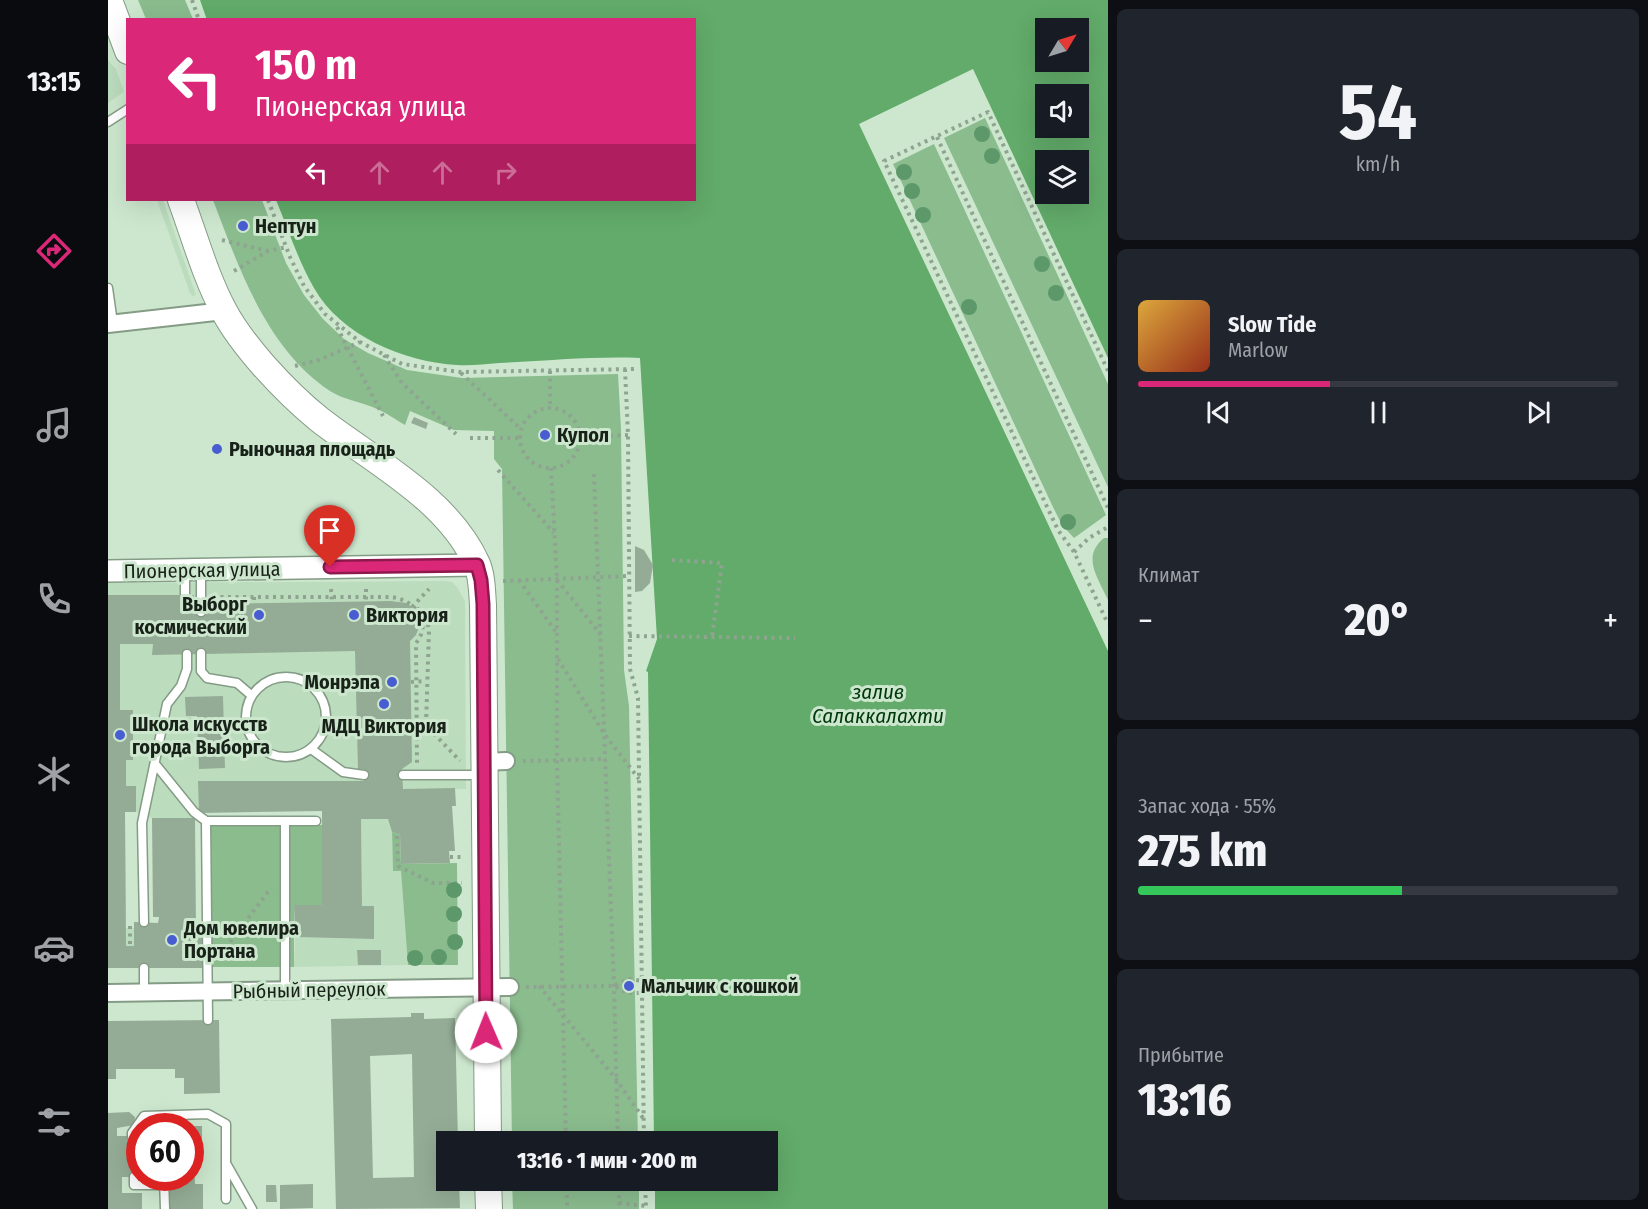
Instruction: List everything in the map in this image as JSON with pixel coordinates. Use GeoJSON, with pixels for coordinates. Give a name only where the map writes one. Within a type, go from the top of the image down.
{"type":"FeatureCollection","features":[{"type":"Feature","properties":{"kind":"main road"},"geometry":{"type":"LineString","coordinates":[[109,0],[126,46]]}},
{"type":"Feature","properties":{"kind":"main road"},"geometry":{"type":"LineString","coordinates":[[181,201],[224,311],[262,364],[288,392],[319,419],[403,478],[451,526],[477,565],[483,604],[484,765],[498,987],[489,1131]]}},
{"type":"Feature","properties":{"kind":"main road"},"geometry":{"type":"LineString","coordinates":[[488,1191],[489,1209]]}},
{"type":"Feature","properties":{"kind":"street"},"geometry":{"type":"LineString","coordinates":[[114,323],[224,311]]}},
{"type":"Feature","properties":{"kind":"street","name":"Пионерская улица"},"geometry":{"type":"LineString","coordinates":[[108,571],[477,565]]}},
{"type":"Feature","properties":{"kind":"street","name":"Рыбный переулок"},"geometry":{"type":"LineString","coordinates":[[108,993],[498,987]]}},
{"type":"Feature","properties":{"kind":"lane"},"geometry":{"type":"LineString","coordinates":[[108,122],[126,110]]}},
{"type":"Feature","properties":{"kind":"lane"},"geometry":{"type":"LineString","coordinates":[[108,288],[114,323]]}},
{"type":"Feature","properties":{"kind":"lane"},"geometry":{"type":"LineString","coordinates":[[185,595],[193,570]]}},
{"type":"Feature","properties":{"kind":"lane"},"geometry":{"type":"LineString","coordinates":[[193,570],[201,612]]}},
{"type":"Feature","properties":{"kind":"lane"},"geometry":{"type":"LineString","coordinates":[[201,653],[201,671],[207,678],[237,683],[252,695]]}},
{"type":"Feature","properties":{"kind":"lane"},"geometry":{"type":"LineString","coordinates":[[144,922],[142,823],[167,704],[181,686],[187,669],[187,654]]}},
{"type":"Feature","properties":{"kind":"lane"},"geometry":{"type":"LineString","coordinates":[[291,676],[309,683],[321,697],[326,711],[326,725],[312,749],[293,757],[276,756],[258,746],[247,728],[246,709],[252,695],[262,683],[274,678],[291,676]]}},
{"type":"Feature","properties":{"kind":"lane"},"geometry":{"type":"LineString","coordinates":[[312,749],[343,772],[364,775]]}},
{"type":"Feature","properties":{"kind":"lane"},"geometry":{"type":"LineString","coordinates":[[156,765],[194,812],[206,821],[316,821]]}},
{"type":"Feature","properties":{"kind":"lane"},"geometry":{"type":"LineString","coordinates":[[403,775],[484,765]]}},
{"type":"Feature","properties":{"kind":"lane"},"geometry":{"type":"LineString","coordinates":[[206,821],[208,1020]]}},
{"type":"Feature","properties":{"kind":"lane"},"geometry":{"type":"LineString","coordinates":[[285,821],[285,991]]}},
{"type":"Feature","properties":{"kind":"lane"},"geometry":{"type":"LineString","coordinates":[[144,968],[144,993]]}},
{"type":"Feature","properties":{"kind":"lane"},"geometry":{"type":"LineString","coordinates":[[204,1114],[226,1124],[226,1199]]}},
{"type":"Feature","properties":{"kind":"lane"},"geometry":{"type":"LineString","coordinates":[[226,1163],[252,1209]]}},
{"type":"Feature","properties":{"kind":"lane"},"geometry":{"type":"LineString","coordinates":[[164,1191],[165,1209]]}},
{"type":"Feature","properties":{"kind":"path"},"geometry":{"type":"LineString","coordinates":[[192,0],[198,18]]}},
{"type":"Feature","properties":{"kind":"path"},"geometry":{"type":"LineString","coordinates":[[1108,372],[988,112],[884,161],[1058,530],[1074,552],[1108,624]]}},
{"type":"Feature","properties":{"kind":"path"},"geometry":{"type":"LineString","coordinates":[[937,137],[1108,508]]}},
{"type":"Feature","properties":{"kind":"path"},"geometry":{"type":"LineString","coordinates":[[268,201],[304,286],[325,314],[360,342],[402,364],[460,372],[636,369]]}},
{"type":"Feature","properties":{"kind":"path"},"geometry":{"type":"LineString","coordinates":[[222,240],[268,251]]}},
{"type":"Feature","properties":{"kind":"path"},"geometry":{"type":"LineString","coordinates":[[234,271],[268,251],[287,247]]}},
{"type":"Feature","properties":{"kind":"path"},"geometry":{"type":"LineString","coordinates":[[336,323],[383,416]]}},
{"type":"Feature","properties":{"kind":"path"},"geometry":{"type":"LineString","coordinates":[[295,366],[319,360],[360,342]]}},
{"type":"Feature","properties":{"kind":"path"},"geometry":{"type":"LineString","coordinates":[[383,355],[402,383],[456,434]]}},
{"type":"Feature","properties":{"kind":"path"},"geometry":{"type":"LineString","coordinates":[[625,369],[628,435],[630,669],[638,698],[640,779],[644,1131]]}},
{"type":"Feature","properties":{"kind":"path"},"geometry":{"type":"LineString","coordinates":[[550,371],[550,407]]}},
{"type":"Feature","properties":{"kind":"path"},"geometry":{"type":"LineString","coordinates":[[460,372],[521,429]]}},
{"type":"Feature","properties":{"kind":"path"},"geometry":{"type":"LineString","coordinates":[[550,407],[564,410],[575,419],[580,430],[577,455],[561,468],[537,466],[526,457],[520,438],[521,429],[527,417],[550,407]]}},
{"type":"Feature","properties":{"kind":"path"},"geometry":{"type":"LineString","coordinates":[[580,437],[628,435]]}},
{"type":"Feature","properties":{"kind":"path"},"geometry":{"type":"LineString","coordinates":[[470,438],[520,438]]}},
{"type":"Feature","properties":{"kind":"path"},"geometry":{"type":"LineString","coordinates":[[551,468],[557,579],[557,760],[566,1131]]}},
{"type":"Feature","properties":{"kind":"path"},"geometry":{"type":"LineString","coordinates":[[498,470],[554,533]]}},
{"type":"Feature","properties":{"kind":"path"},"geometry":{"type":"LineString","coordinates":[[594,474],[618,1131]]}},
{"type":"Feature","properties":{"kind":"path"},"geometry":{"type":"LineString","coordinates":[[1074,552],[1089,538],[1108,527]]}},
{"type":"Feature","properties":{"kind":"path"},"geometry":{"type":"LineString","coordinates":[[672,560],[722,563],[712,637]]}},
{"type":"Feature","properties":{"kind":"path"},"geometry":{"type":"LineString","coordinates":[[500,581],[628,576]]}},
{"type":"Feature","properties":{"kind":"path"},"geometry":{"type":"LineString","coordinates":[[557,579],[601,635]]}},
{"type":"Feature","properties":{"kind":"path"},"geometry":{"type":"LineString","coordinates":[[519,580],[557,633]]}},
{"type":"Feature","properties":{"kind":"path"},"geometry":{"type":"LineString","coordinates":[[276,589],[276,597]]}},
{"type":"Feature","properties":{"kind":"path"},"geometry":{"type":"LineString","coordinates":[[331,589],[332,600]]}},
{"type":"Feature","properties":{"kind":"path"},"geometry":{"type":"LineString","coordinates":[[366,589],[366,599]]}},
{"type":"Feature","properties":{"kind":"path"},"geometry":{"type":"LineString","coordinates":[[413,606],[429,589]]}},
{"type":"Feature","properties":{"kind":"path"},"geometry":{"type":"LineString","coordinates":[[212,597],[332,600],[401,598],[413,606],[421,618],[423,627],[421,637],[416,643],[413,682],[414,747],[417,763]]}},
{"type":"Feature","properties":{"kind":"path"},"geometry":{"type":"LineString","coordinates":[[225,597],[225,604]]}},
{"type":"Feature","properties":{"kind":"path"},"geometry":{"type":"LineString","coordinates":[[254,597],[254,604]]}},
{"type":"Feature","properties":{"kind":"path"},"geometry":{"type":"LineString","coordinates":[[417,610],[421,608],[427,617],[429,631],[426,725]]}},
{"type":"Feature","properties":{"kind":"path"},"geometry":{"type":"LineString","coordinates":[[629,636],[795,638]]}},
{"type":"Feature","properties":{"kind":"path"},"geometry":{"type":"LineString","coordinates":[[557,657],[605,735],[640,779]]}},
{"type":"Feature","properties":{"kind":"path"},"geometry":{"type":"LineString","coordinates":[[413,682],[426,681]]}},
{"type":"Feature","properties":{"kind":"path"},"geometry":{"type":"LineString","coordinates":[[414,725],[426,725],[484,765],[606,759]]}},
{"type":"Feature","properties":{"kind":"path"},"geometry":{"type":"LineString","coordinates":[[397,836],[398,866],[433,883],[462,883]]}},
{"type":"Feature","properties":{"kind":"path"},"geometry":{"type":"LineString","coordinates":[[450,857],[462,857]]}},
{"type":"Feature","properties":{"kind":"path"},"geometry":{"type":"LineString","coordinates":[[208,971],[275,882],[285,865]]}},
{"type":"Feature","properties":{"kind":"path"},"geometry":{"type":"LineString","coordinates":[[130,928],[130,946]]}},
{"type":"Feature","properties":{"kind":"path"},"geometry":{"type":"LineString","coordinates":[[643,981],[629,979],[614,986],[539,986],[616,1078],[643,1119]]}},
{"type":"Feature","properties":{"kind":"path"},"geometry":{"type":"LineString","coordinates":[[614,986],[627,993],[643,993]]}},
{"type":"Feature","properties":{"kind":"path"},"geometry":{"type":"LineString","coordinates":[[567,1191],[567,1209]]}},
{"type":"Feature","properties":{"kind":"path"},"geometry":{"type":"LineString","coordinates":[[619,1191],[620,1209]]}},
{"type":"Feature","properties":{"kind":"path"},"geometry":{"type":"LineString","coordinates":[[620,1203],[646,1207],[645,1191]]}},
{"type":"Feature","properties":{"kind":"shaded area"},"geometry":{"type":"Polygon","coordinates":[[[138,0],[185,0],[193,18],[146,18],[138,0]]]}},
{"type":"Feature","properties":{"kind":"shaded area"},"geometry":{"type":"Polygon","coordinates":[[[108,60],[116,69],[124,92],[108,103],[108,60]]]}},
{"type":"Feature","properties":{"kind":"shaded area"},"geometry":{"type":"Polygon","coordinates":[[[985,118],[1108,384],[1108,487],[944,138],[985,118]]]}},
{"type":"Feature","properties":{"kind":"shaded area"},"geometry":{"type":"Polygon","coordinates":[[[934,144],[1106,515],[1074,538],[1062,525],[1052,505],[893,164],[934,144]]]}},
{"type":"Feature","properties":{"kind":"shaded area"},"geometry":{"type":"Polygon","coordinates":[[[157,201],[163,201],[196,295],[193,296],[157,201]]]}},
{"type":"Feature","properties":{"kind":"shaded area"},"geometry":{"type":"Polygon","coordinates":[[[213,201],[262,201],[286,263],[304,295],[323,319],[344,339],[368,353],[407,370],[462,378],[618,374],[621,429],[624,670],[629,706],[638,1131],[512,1131],[502,469],[494,459],[494,431],[454,430],[410,411],[405,425],[381,411],[330,391],[288,353],[257,305],[213,201]]]}},
{"type":"Feature","properties":{"kind":"shaded area"},"geometry":{"type":"Polygon","coordinates":[[[1104,538],[1108,538],[1108,600],[1096,575],[1093,560],[1097,545],[1104,538]]]}},
{"type":"Feature","properties":{"kind":"shaded area"},"geometry":{"type":"Polygon","coordinates":[[[452,582],[465,601],[466,789],[403,789],[402,781],[199,781],[199,813],[195,818],[152,818],[136,812],[125,812],[126,928],[134,928],[135,968],[108,968],[108,583],[452,582]]]}},
{"type":"Feature","properties":{"kind":"shaded area"},"geometry":{"type":"Polygon","coordinates":[[[361,819],[388,819],[392,832],[393,871],[401,870],[408,965],[294,967],[295,937],[374,939],[374,906],[362,906],[361,819]]]}},
{"type":"Feature","properties":{"kind":"shaded area"},"geometry":{"type":"Polygon","coordinates":[[[211,824],[322,825],[322,905],[294,906],[294,967],[212,967],[211,824]]]}},
{"type":"Feature","properties":{"kind":"shaded area"},"geometry":{"type":"Polygon","coordinates":[[[392,832],[400,835],[401,864],[457,863],[458,965],[408,965],[401,871],[393,871],[392,832]]]}},
{"type":"Feature","properties":{"kind":"shaded area"},"geometry":{"type":"Polygon","coordinates":[[[512,1191],[639,1191],[639,1209],[513,1209],[512,1191]]]}},
{"type":"Feature","properties":{"kind":"water","name":"залив Салаккалахти"},"geometry":{"type":"Polygon","coordinates":[[[200,0],[1108,0],[1108,358],[1036,204],[1089,204],[1089,150],[1035,150],[1035,202],[973,69],[859,124],[1108,651],[1108,1209],[655,1209],[655,1191],[778,1191],[778,1131],[654,1131],[648,672],[646,671],[657,639],[640,358],[587,358],[457,365],[417,358],[376,343],[357,333],[340,320],[314,288],[276,201],[696,201],[696,18],[206,18],[200,0]]]}},
{"type":"Feature","properties":{"kind":"building"},"geometry":{"type":"Polygon","coordinates":[[[414,417],[428,423],[426,429],[411,423],[414,417]]]}},
{"type":"Feature","properties":{"kind":"building"},"geometry":{"type":"Polygon","coordinates":[[[635,546],[644,550],[653,565],[650,583],[642,591],[635,592],[635,546]]]}},
{"type":"Feature","properties":{"kind":"building"},"geometry":{"type":"Polygon","coordinates":[[[108,595],[194,595],[194,613],[204,612],[212,604],[391,601],[406,603],[412,607],[419,620],[419,627],[416,635],[410,641],[412,762],[402,769],[403,789],[455,788],[456,806],[452,806],[455,851],[449,851],[450,863],[401,864],[400,835],[392,832],[388,819],[361,819],[362,906],[374,906],[374,939],[295,937],[294,905],[322,905],[322,811],[199,813],[198,781],[364,781],[364,769],[358,769],[355,651],[152,655],[153,644],[120,644],[120,710],[133,710],[133,760],[126,760],[126,786],[136,786],[136,812],[125,812],[126,946],[134,946],[134,922],[158,923],[159,917],[153,917],[152,818],[195,818],[196,930],[203,930],[203,968],[108,968],[108,595]]]}},
{"type":"Feature","properties":{"kind":"building"},"geometry":{"type":"Polygon","coordinates":[[[223,696],[225,768],[199,769],[197,716],[186,716],[185,697],[223,696]]]}},
{"type":"Feature","properties":{"kind":"building"},"geometry":{"type":"Polygon","coordinates":[[[357,950],[381,950],[381,965],[358,965],[357,950]]]}},
{"type":"Feature","properties":{"kind":"building"},"geometry":{"type":"Polygon","coordinates":[[[411,1013],[424,1013],[424,1019],[455,1018],[458,1131],[436,1131],[436,1191],[459,1191],[460,1208],[336,1209],[331,1019],[411,1017],[411,1013]],[[412,1054],[370,1056],[373,1178],[414,1177],[412,1054]]]}},
{"type":"Feature","properties":{"kind":"building"},"geometry":{"type":"Polygon","coordinates":[[[219,1020],[220,1093],[184,1094],[184,1078],[175,1078],[175,1069],[116,1069],[116,1079],[108,1079],[108,1021],[219,1020]]]}},
{"type":"Feature","properties":{"kind":"building"},"geometry":{"type":"Polygon","coordinates":[[[129,1112],[130,1113],[126,1113],[126,1126],[117,1128],[117,1136],[126,1136],[126,1177],[122,1177],[122,1193],[142,1193],[142,1209],[108,1209],[108,1113],[129,1112]]]}},
{"type":"Feature","properties":{"kind":"building"},"geometry":{"type":"Polygon","coordinates":[[[313,1184],[313,1208],[280,1209],[280,1185],[313,1184]]]}},
{"type":"Feature","properties":{"kind":"building"},"geometry":{"type":"Polygon","coordinates":[[[266,1185],[276,1185],[277,1202],[266,1202],[266,1185]]]}},
{"type":"Feature","properties":{"kind":"building"},"geometry":{"type":"Polygon","coordinates":[[[168,1191],[203,1191],[203,1209],[169,1209],[168,1191]]]}},
{"type":"Feature","properties":{"kind":"place","name":"Нептун"},"geometry":{"type":"Point","coordinates":[243,226]}},
{"type":"Feature","properties":{"kind":"place","name":"Купол"},"geometry":{"type":"Point","coordinates":[545,435]}},
{"type":"Feature","properties":{"kind":"place","name":"Рыночная площадь"},"geometry":{"type":"Point","coordinates":[217,449]}},
{"type":"Feature","properties":{"kind":"place","name":"Выборг космический"},"geometry":{"type":"Point","coordinates":[259,615]}},
{"type":"Feature","properties":{"kind":"place","name":"Виктория"},"geometry":{"type":"Point","coordinates":[354,615]}},
{"type":"Feature","properties":{"kind":"place","name":"Монрэпа"},"geometry":{"type":"Point","coordinates":[392,682]}},
{"type":"Feature","properties":{"kind":"place","name":"МДЦ Виктория"},"geometry":{"type":"Point","coordinates":[384,704]}},
{"type":"Feature","properties":{"kind":"place","name":"Школа искусств города Выборга"},"geometry":{"type":"Point","coordinates":[120,735]}},
{"type":"Feature","properties":{"kind":"place","name":"Дом ювелира Портана"},"geometry":{"type":"Point","coordinates":[172,940]}},
{"type":"Feature","properties":{"kind":"place","name":"Мальчик с кошкой"},"geometry":{"type":"Point","coordinates":[629,986]}},
{"type":"Feature","properties":{"kind":"route"},"geometry":{"type":"LineString","coordinates":[[330,567],[477,565],[483,604],[486,1032]]}}]}
